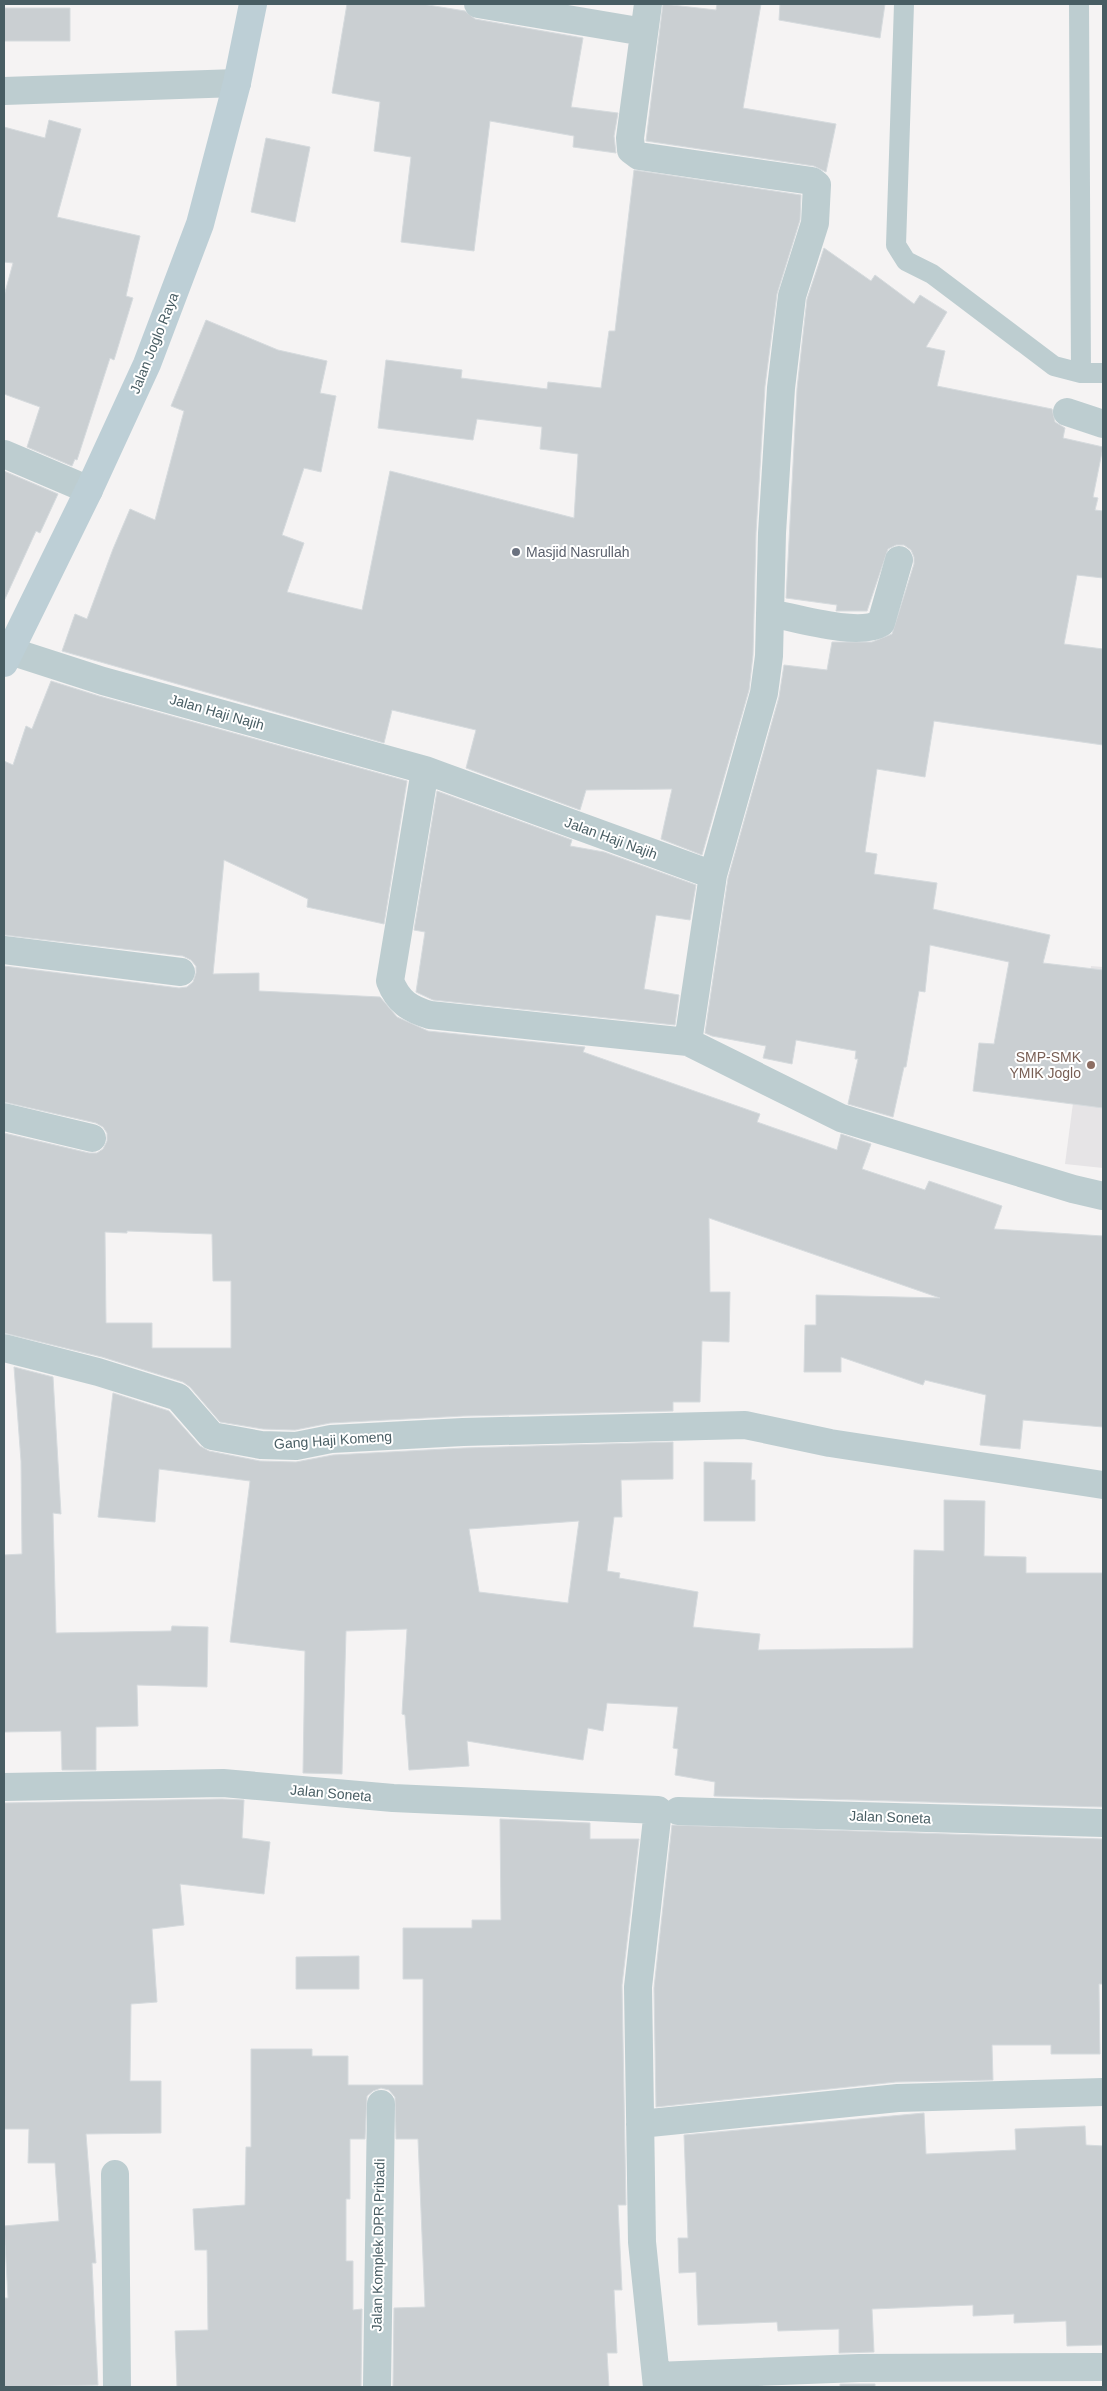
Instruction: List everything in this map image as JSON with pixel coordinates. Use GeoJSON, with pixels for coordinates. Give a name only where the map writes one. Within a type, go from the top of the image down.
{"type":"FeatureCollection","features":[{"type":"Feature","properties":{"kind":"main road","name":"Jalan Joglo Raya"},"geometry":{"type":"LineString","coordinates":[[7,657],[89,490],[147,364],[200,224],[237,83],[253,4]]}},
{"type":"Feature","properties":{"kind":"street"},"geometry":{"type":"LineString","coordinates":[[478,4],[644,32]]}},
{"type":"Feature","properties":{"kind":"street"},"geometry":{"type":"LineString","coordinates":[[648,4],[630,138],[630,146],[636,154],[812,181],[817,185],[815,223],[792,296],[782,379],[772,533],[770,656],[764,692],[713,875],[688,1042]]}},
{"type":"Feature","properties":{"kind":"street"},"geometry":{"type":"LineString","coordinates":[[4,91],[237,83]]}},
{"type":"Feature","properties":{"kind":"street"},"geometry":{"type":"LineString","coordinates":[[1067,412],[1103,424]]}},
{"type":"Feature","properties":{"kind":"street"},"geometry":{"type":"LineString","coordinates":[[4,454],[89,490]]}},
{"type":"Feature","properties":{"kind":"street"},"geometry":{"type":"LineString","coordinates":[[770,613],[848,627],[875,627],[882,623],[900,560]]}},
{"type":"Feature","properties":{"kind":"street","name":"Jalan Haji Najih"},"geometry":{"type":"LineString","coordinates":[[7,657],[103,680],[425,770],[713,875]]}},
{"type":"Feature","properties":{"kind":"street"},"geometry":{"type":"LineString","coordinates":[[425,770],[390,981],[394,992],[404,1004],[414,1010],[430,1015],[688,1042],[841,1118],[1103,1196]]}},
{"type":"Feature","properties":{"kind":"street"},"geometry":{"type":"LineString","coordinates":[[4,950],[180,972]]}},
{"type":"Feature","properties":{"kind":"street"},"geometry":{"type":"LineString","coordinates":[[4,1117],[92,1138]]}},
{"type":"Feature","properties":{"kind":"street","name":"Gang Haji Komeng"},"geometry":{"type":"LineString","coordinates":[[4,1348],[98,1372],[178,1397],[212,1436],[261,1445],[296,1446],[331,1440],[463,1432],[745,1425],[830,1443],[1103,1485]]}},
{"type":"Feature","properties":{"kind":"street","name":"Jalan Soneta"},"geometry":{"type":"LineString","coordinates":[[4,1787],[223,1783],[393,1798],[668,1811],[1103,1823]]}},
{"type":"Feature","properties":{"kind":"street"},"geometry":{"type":"LineString","coordinates":[[668,1811],[638,1987],[642,2242],[657,2382],[858,2368],[1103,2368]]}},
{"type":"Feature","properties":{"kind":"street"},"geometry":{"type":"LineString","coordinates":[[640,2124],[898,2098],[1103,2092]]}},
{"type":"Feature","properties":{"kind":"street","name":"Jalan Komplek DPR Pribadi"},"geometry":{"type":"LineString","coordinates":[[376,2387],[382,2104]]}},
{"type":"Feature","properties":{"kind":"street"},"geometry":{"type":"LineString","coordinates":[[115,2174],[117,2387]]}},
{"type":"Feature","properties":{"kind":"lane"},"geometry":{"type":"LineString","coordinates":[[904,4],[896,245],[906,260],[932,274],[1054,366],[1081,373],[1103,373]]}},
{"type":"Feature","properties":{"kind":"lane"},"geometry":{"type":"LineString","coordinates":[[1079,4],[1081,373]]}},
{"type":"Feature","properties":{"kind":"shaded area","name":"SMP-SMK YMIK Joglo"},"geometry":{"type":"Polygon","coordinates":[[[1091,966],[1103,967],[1103,1168],[1065,1164],[1091,966]]]}},
{"type":"Feature","properties":{"kind":"building"},"geometry":{"type":"Polygon","coordinates":[[[347,4],[422,4],[465,11],[475,19],[583,38],[571,107],[618,113],[614,136],[616,153],[573,147],[574,136],[490,121],[474,251],[401,242],[411,157],[374,151],[380,102],[332,93],[347,4]]]}},
{"type":"Feature","properties":{"kind":"building"},"geometry":{"type":"Polygon","coordinates":[[[663,4],[716,10],[717,4],[761,4],[743,108],[836,124],[826,172],[814,166],[646,141],[663,4]]]}},
{"type":"Feature","properties":{"kind":"building"},"geometry":{"type":"Polygon","coordinates":[[[780,4],[885,4],[880,38],[779,20],[780,4]]]}},
{"type":"Feature","properties":{"kind":"building"},"geometry":{"type":"Polygon","coordinates":[[[4,8],[70,8],[70,41],[4,41],[4,8]]]}},
{"type":"Feature","properties":{"kind":"building"},"geometry":{"type":"Polygon","coordinates":[[[49,120],[81,129],[57,217],[140,236],[126,296],[133,298],[114,360],[110,358],[77,460],[75,459],[72,466],[27,447],[40,407],[4,394],[4,296],[13,263],[4,262],[4,127],[45,138],[49,120]]]}},
{"type":"Feature","properties":{"kind":"building"},"geometry":{"type":"Polygon","coordinates":[[[266,138],[310,147],[295,222],[251,212],[266,138]]]}},
{"type":"Feature","properties":{"kind":"building"},"geometry":{"type":"Polygon","coordinates":[[[634,170],[801,195],[800,220],[777,294],[765,386],[756,533],[753,655],[749,690],[702,855],[661,839],[672,789],[586,790],[580,810],[466,768],[476,730],[392,710],[384,743],[62,651],[75,614],[87,619],[130,509],[155,520],[184,411],[171,406],[206,320],[278,350],[327,361],[320,393],[336,396],[321,472],[304,468],[282,535],[304,543],[287,592],[362,610],[390,471],[574,518],[578,454],[540,449],[542,427],[477,419],[473,440],[378,428],[386,360],[462,370],[461,378],[547,389],[548,382],[601,388],[609,331],[615,331],[634,170]]]}},
{"type":"Feature","properties":{"kind":"building"},"geometry":{"type":"Polygon","coordinates":[[[824,248],[871,281],[875,275],[914,304],[920,295],[947,312],[926,347],[945,351],[937,386],[1052,409],[1055,422],[1065,428],[1063,438],[1103,447],[1093,497],[1098,498],[1095,510],[1103,511],[1103,578],[1077,575],[1064,644],[1103,649],[1103,745],[934,721],[925,777],[877,769],[865,852],[877,854],[874,874],[937,883],[933,909],[1050,935],[1043,963],[1103,970],[1103,1108],[973,1091],[979,1043],[994,1044],[1009,962],[930,945],[925,992],[919,991],[906,1067],[904,1067],[893,1117],[848,1104],[858,1059],[855,1059],[856,1051],[796,1040],[792,1064],[763,1058],[766,1046],[705,1033],[728,878],[779,697],[784,665],[827,670],[832,642],[872,642],[892,634],[914,564],[911,550],[904,545],[896,545],[888,549],[867,611],[836,611],[837,605],[786,598],[797,389],[807,299],[824,248]]]}},
{"type":"Feature","properties":{"kind":"building"},"geometry":{"type":"Polygon","coordinates":[[[4,471],[58,494],[40,533],[36,531],[4,601],[4,471]]]}},
{"type":"Feature","properties":{"kind":"building"},"geometry":{"type":"Polygon","coordinates":[[[51,681],[407,781],[384,924],[307,907],[308,899],[224,860],[213,974],[259,973],[259,991],[380,997],[397,1017],[428,1031],[585,1047],[583,1052],[760,1114],[757,1122],[837,1150],[841,1134],[871,1144],[862,1169],[925,1190],[929,1181],[1002,1206],[994,1229],[1103,1236],[1103,1427],[1023,1420],[1020,1449],[980,1445],[986,1395],[925,1380],[923,1385],[841,1357],[841,1372],[804,1372],[805,1325],[816,1325],[816,1295],[940,1298],[709,1218],[710,1292],[730,1292],[729,1342],[702,1341],[700,1402],[673,1402],[673,1411],[463,1416],[330,1423],[295,1430],[263,1429],[220,1422],[190,1387],[183,1382],[102,1357],[4,1333],[4,1133],[89,1153],[97,1153],[103,1149],[107,1141],[107,1133],[103,1127],[96,1123],[4,1102],[4,966],[179,988],[187,987],[193,982],[196,973],[196,966],[191,960],[183,956],[4,935],[4,761],[13,765],[26,726],[32,729],[51,681]],[[105,1232],[106,1323],[152,1323],[152,1348],[231,1348],[231,1281],[213,1281],[212,1234],[105,1232]]]}},
{"type":"Feature","properties":{"kind":"building"},"geometry":{"type":"Polygon","coordinates":[[[437,791],[572,840],[570,846],[604,852],[696,885],[690,920],[656,915],[644,989],[679,995],[675,1025],[433,1000],[416,992],[425,932],[414,930],[437,791]]]}},
{"type":"Feature","properties":{"kind":"building"},"geometry":{"type":"Polygon","coordinates":[[[14,1367],[53,1377],[61,1514],[53,1513],[56,1633],[171,1631],[172,1626],[208,1627],[207,1687],[137,1685],[138,1726],[96,1727],[96,1770],[62,1770],[61,1731],[4,1732],[4,1555],[22,1554],[21,1461],[14,1367]]]}},
{"type":"Feature","properties":{"kind":"building"},"geometry":{"type":"Polygon","coordinates":[[[113,1393],[169,1411],[200,1446],[209,1451],[260,1461],[296,1462],[333,1455],[464,1448],[673,1442],[673,1479],[621,1480],[622,1517],[614,1517],[607,1571],[620,1573],[619,1578],[698,1592],[693,1627],[760,1634],[758,1650],[913,1648],[914,1550],[944,1551],[944,1500],[985,1501],[984,1556],[1026,1557],[1026,1573],[1103,1573],[1103,1807],[714,1796],[715,1782],[675,1775],[678,1749],[673,1748],[678,1707],[607,1703],[603,1731],[588,1728],[583,1760],[467,1741],[469,1766],[409,1770],[405,1715],[402,1714],[407,1629],[346,1631],[342,1774],[303,1773],[305,1651],[230,1642],[250,1481],[159,1469],[155,1522],[98,1517],[113,1393]],[[579,1521],[469,1529],[479,1592],[568,1603],[579,1521]]]}},
{"type":"Feature","properties":{"kind":"building"},"geometry":{"type":"Polygon","coordinates":[[[704,1462],[752,1463],[751,1480],[755,1480],[755,1521],[704,1521],[704,1462]]]}},
{"type":"Feature","properties":{"kind":"building"},"geometry":{"type":"Polygon","coordinates":[[[244,1800],[242,1838],[270,1842],[264,1894],[180,1884],[184,1925],[152,1929],[157,2002],[131,2004],[130,2081],[161,2081],[161,2133],[86,2134],[96,2263],[92,2263],[98,2385],[4,2387],[4,2298],[8,2298],[4,2226],[59,2221],[55,2163],[28,2163],[29,2129],[4,2129],[4,1803],[244,1800]]]}},
{"type":"Feature","properties":{"kind":"building"},"geometry":{"type":"Polygon","coordinates":[[[500,1819],[590,1823],[590,1839],[639,1839],[622,1985],[626,2205],[618,2205],[622,2290],[614,2290],[617,2353],[607,2353],[609,2387],[393,2387],[394,2308],[425,2307],[418,2139],[396,2139],[395,2097],[389,2090],[381,2088],[367,2096],[365,2139],[350,2139],[350,2199],[346,2199],[346,2261],[353,2261],[353,2310],[362,2309],[361,2387],[177,2387],[175,2331],[208,2330],[207,2250],[195,2250],[193,2209],[245,2205],[246,2147],[251,2147],[251,2049],[312,2049],[312,2056],[348,2056],[348,2085],[423,2085],[423,1979],[403,1979],[403,1928],[472,1928],[472,1920],[501,1920],[500,1819]]]}},
{"type":"Feature","properties":{"kind":"building"},"geometry":{"type":"Polygon","coordinates":[[[672,1825],[1103,1839],[1103,1984],[1099,1984],[1100,2054],[1051,2054],[1051,2045],[992,2045],[993,2080],[896,2082],[656,2107],[654,1988],[672,1825]]]}},
{"type":"Feature","properties":{"kind":"building"},"geometry":{"type":"Polygon","coordinates":[[[359,1956],[359,1989],[296,1989],[296,1957],[359,1956]]]}},
{"type":"Feature","properties":{"kind":"building"},"geometry":{"type":"Polygon","coordinates":[[[924,2113],[926,2154],[1016,2150],[1015,2129],[1085,2126],[1086,2145],[1103,2146],[1103,2345],[1067,2346],[1066,2321],[1014,2323],[1014,2314],[973,2316],[973,2305],[872,2309],[874,2352],[839,2353],[839,2329],[778,2331],[777,2322],[698,2325],[696,2272],[679,2273],[678,2238],[688,2238],[684,2135],[924,2113]]]}},
{"type":"Feature","properties":{"kind":"building"},"geometry":{"type":"Polygon","coordinates":[[[840,2384],[875,2384],[875,2387],[840,2387],[840,2384]]]}},
{"type":"Feature","properties":{"kind":"place","name":"Masjid Nasrullah"},"geometry":{"type":"Point","coordinates":[516,552]}},
{"type":"Feature","properties":{"kind":"place","name":"SMP-SMK YMIK Joglo"},"geometry":{"type":"Point","coordinates":[1091,1065]}}]}
